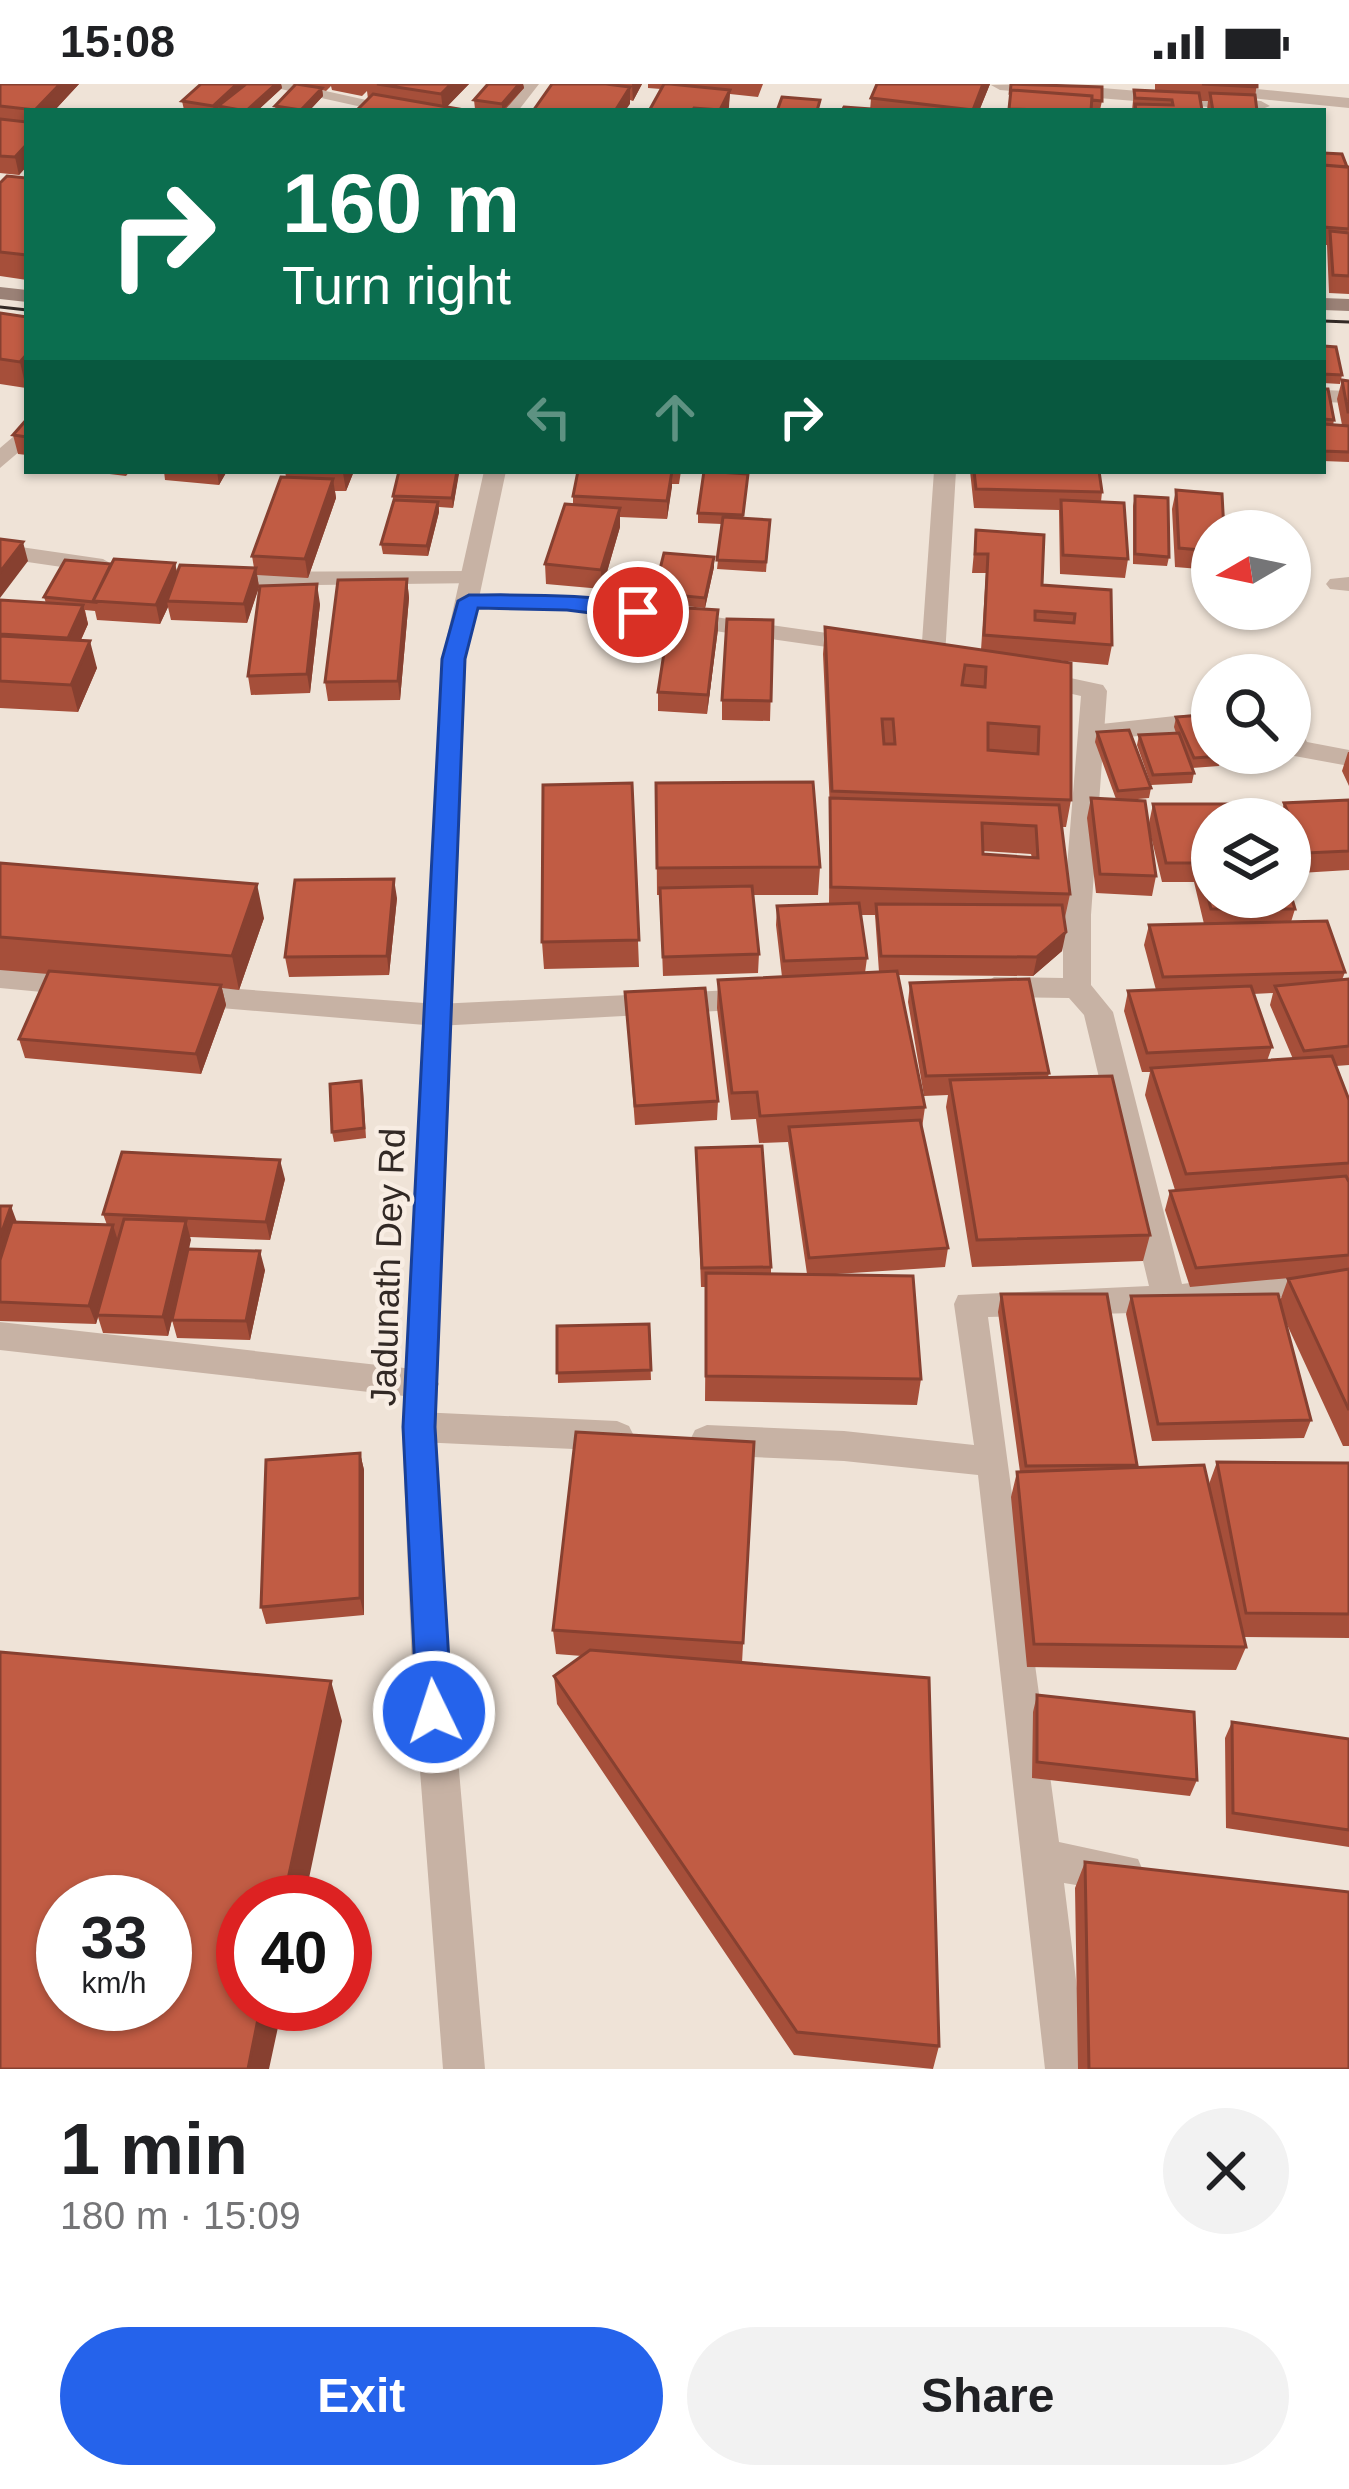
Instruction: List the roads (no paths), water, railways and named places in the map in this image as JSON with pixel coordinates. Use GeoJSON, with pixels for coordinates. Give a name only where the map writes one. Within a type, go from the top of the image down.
{"type":"FeatureCollection","features":[{"type":"Feature","properties":{"kind":"street"},"geometry":{"type":"LineString","coordinates":[[267,84],[391,108]]}},
{"type":"Feature","properties":{"kind":"street"},"geometry":{"type":"LineString","coordinates":[[511,108],[530,84]]}},
{"type":"Feature","properties":{"kind":"street"},"geometry":{"type":"LineString","coordinates":[[1001,85],[1349,103]]}},
{"type":"Feature","properties":{"kind":"street"},"geometry":{"type":"LineString","coordinates":[[0,461],[24,435]]}},
{"type":"Feature","properties":{"kind":"street","name":"Jadunath Dey Rd"},"geometry":{"type":"LineString","coordinates":[[464,2069],[431,1667],[419,1427],[454,659],[494,474]]}},
{"type":"Feature","properties":{"kind":"street"},"geometry":{"type":"LineString","coordinates":[[203,577],[471,590],[920,654],[945,474]]}},
{"type":"Feature","properties":{"kind":"street"},"geometry":{"type":"LineString","coordinates":[[0,551],[133,569]]}},
{"type":"Feature","properties":{"kind":"street"},"geometry":{"type":"LineString","coordinates":[[1007,673],[1094,691],[1077,915],[1077,988],[1098,1012],[1168,1299]]}},
{"type":"Feature","properties":{"kind":"street"},"geometry":{"type":"LineString","coordinates":[[1092,733],[1191,722]]}},
{"type":"Feature","properties":{"kind":"street"},"geometry":{"type":"LineString","coordinates":[[1311,751],[1349,758]]}},
{"type":"Feature","properties":{"kind":"street"},"geometry":{"type":"LineString","coordinates":[[0,978],[111,988]]}},
{"type":"Feature","properties":{"kind":"street"},"geometry":{"type":"LineString","coordinates":[[959,989],[1077,988]]}},
{"type":"Feature","properties":{"kind":"street"},"geometry":{"type":"LineString","coordinates":[[156,992],[436,1015],[793,997]]}},
{"type":"Feature","properties":{"kind":"street"},"geometry":{"type":"LineString","coordinates":[[1066,2069],[994,1462],[970,1304],[1168,1299],[1349,1275]]}},
{"type":"Feature","properties":{"kind":"street"},"geometry":{"type":"LineString","coordinates":[[0,1336],[422,1384]]}},
{"type":"Feature","properties":{"kind":"street"},"geometry":{"type":"LineString","coordinates":[[419,1427],[844,1446],[994,1462]]}},
{"type":"Feature","properties":{"kind":"street"},"geometry":{"type":"LineString","coordinates":[[1041,1859],[1160,1879]]}},
{"type":"Feature","properties":{"kind":"tram line"},"geometry":{"type":"LineString","coordinates":[[0,307],[24,310]]}},
{"type":"Feature","properties":{"kind":"tram line"},"geometry":{"type":"LineString","coordinates":[[1326,321],[1349,322]]}}]}
